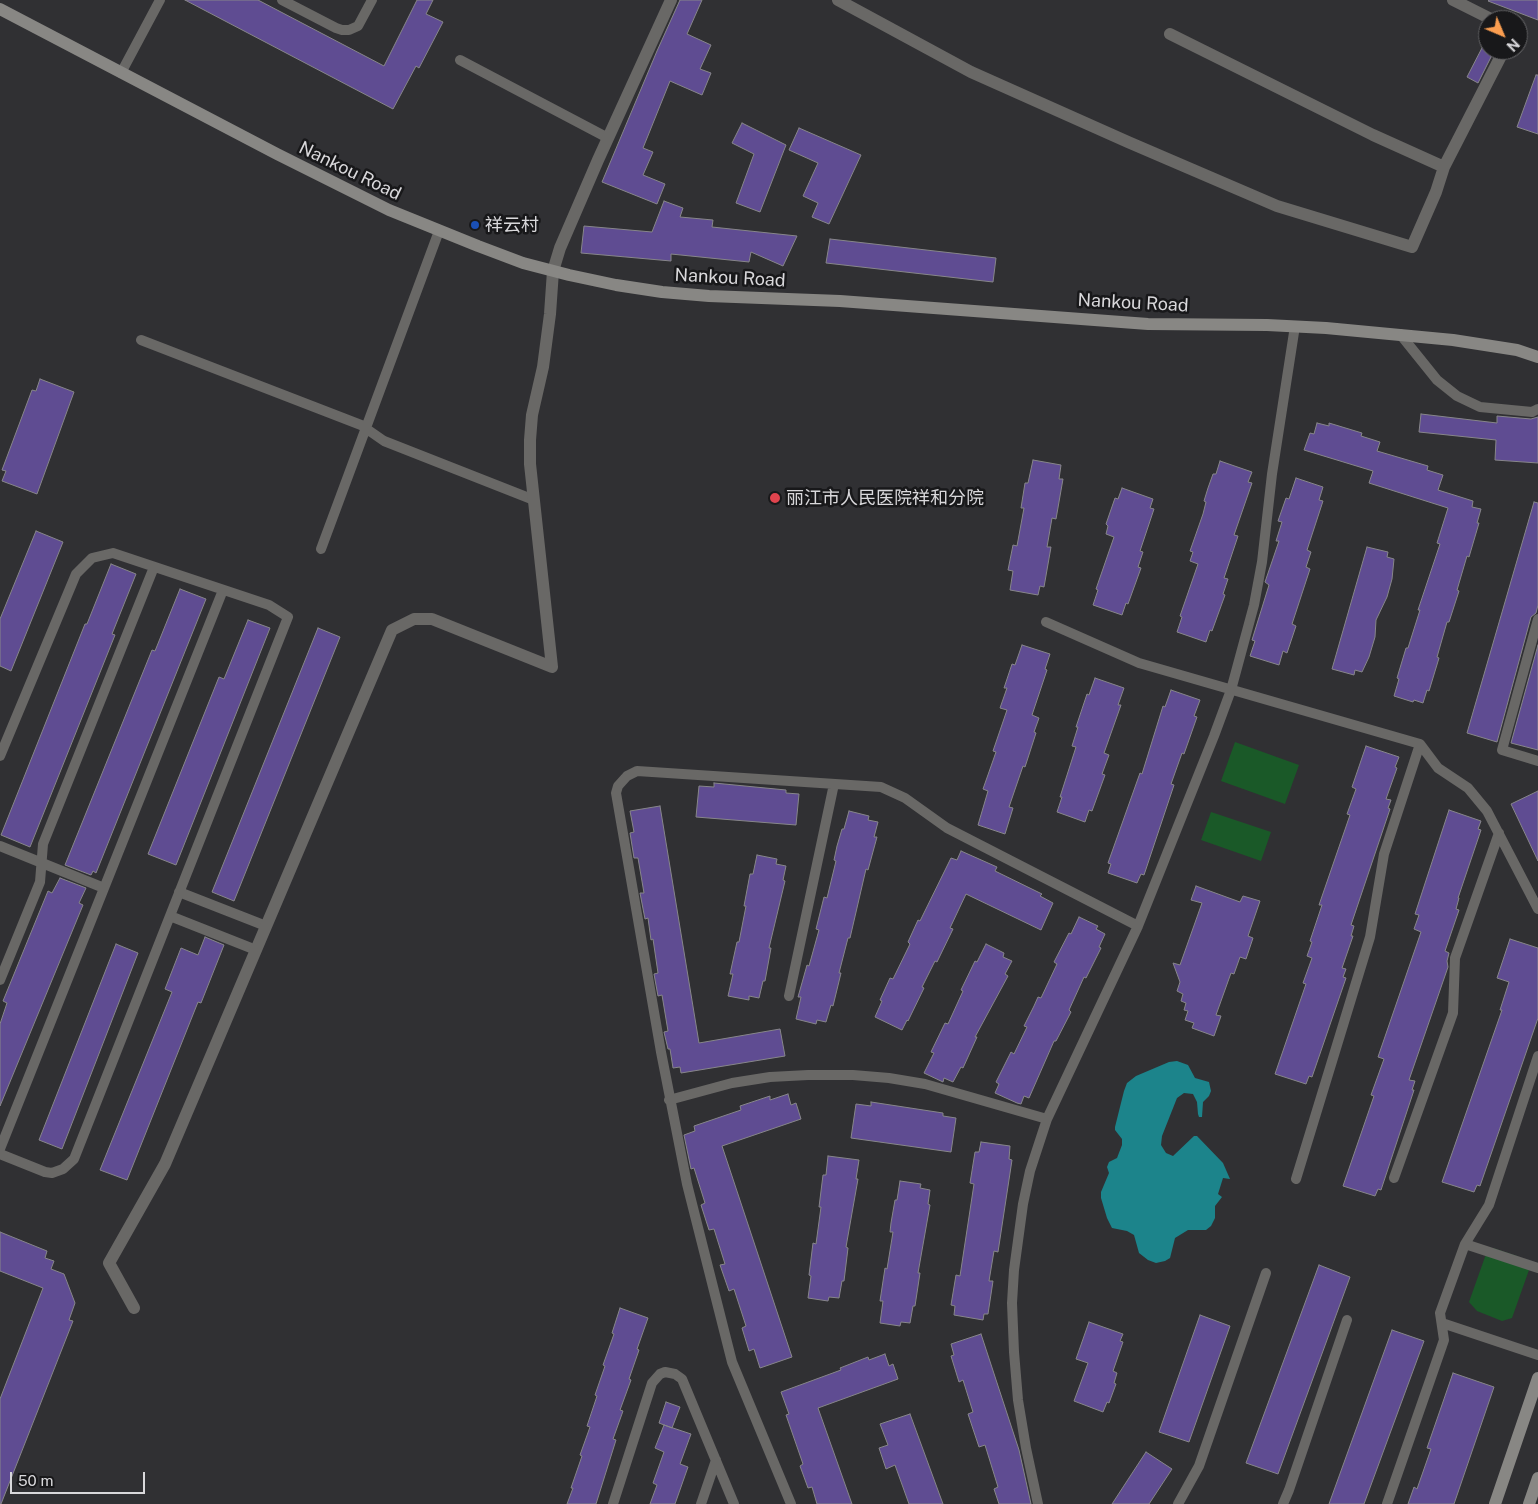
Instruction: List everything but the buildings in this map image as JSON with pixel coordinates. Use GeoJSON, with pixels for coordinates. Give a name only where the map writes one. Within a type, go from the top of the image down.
{"type":"FeatureCollection","features":[{"type":"Feature","properties":{"kind":"main road","name":"Nankou Road"},"geometry":{"type":"LineString","coordinates":[[0,9],[333,183],[439,231],[522,262],[553,271],[616,285],[662,292],[709,296],[840,301],[1148,324],[1295,326],[1400,334],[1517,350],[1538,357]]}},
{"type":"Feature","properties":{"kind":"main road","name":"Nankou Road"},"geometry":{"type":"LineString","coordinates":[[1517,350],[1538,348]]}},
{"type":"Feature","properties":{"kind":"main road"},"geometry":{"type":"LineString","coordinates":[[1495,1504],[1538,1378]]}},
{"type":"Feature","properties":{"kind":"main road"},"geometry":{"type":"LineString","coordinates":[[1529,1504],[1538,1478]]}},
{"type":"Feature","properties":{"kind":"street"},"geometry":{"type":"LineString","coordinates":[[134,1308],[109,1263],[165,1164],[392,630],[414,619],[432,619],[552,667],[530,464],[532,415],[543,367],[553,271],[560,248],[671,0]]}},
{"type":"Feature","properties":{"kind":"street"},"geometry":{"type":"LineString","coordinates":[[838,0],[971,72],[1128,142],[1277,206],[1412,247],[1436,192],[1444,167],[1499,60]]}},
{"type":"Feature","properties":{"kind":"street"},"geometry":{"type":"LineString","coordinates":[[1453,0],[1478,12]]}},
{"type":"Feature","properties":{"kind":"street"},"geometry":{"type":"LineString","coordinates":[[1170,34],[1373,135],[1444,167]]}},
{"type":"Feature","properties":{"kind":"lane"},"geometry":{"type":"LineString","coordinates":[[122,73],[160,0]]}},
{"type":"Feature","properties":{"kind":"lane"},"geometry":{"type":"LineString","coordinates":[[282,0],[293,3],[336,28],[348,30],[358,26],[372,0]]}},
{"type":"Feature","properties":{"kind":"lane"},"geometry":{"type":"LineString","coordinates":[[460,60],[608,138]]}},
{"type":"Feature","properties":{"kind":"lane"},"geometry":{"type":"LineString","coordinates":[[321,549],[439,231]]}},
{"type":"Feature","properties":{"kind":"lane"},"geometry":{"type":"LineString","coordinates":[[1038,1504],[1018,1400],[1012,1304],[1014,1270],[1023,1204],[1030,1171],[1047,1119],[1138,926],[1214,736],[1230,690],[1250,622],[1262,562],[1272,474],[1295,326]]}},
{"type":"Feature","properties":{"kind":"lane"},"geometry":{"type":"LineString","coordinates":[[1400,334],[1437,380],[1457,396],[1480,407],[1532,412],[1538,409]]}},
{"type":"Feature","properties":{"kind":"lane"},"geometry":{"type":"LineString","coordinates":[[141,340],[366,428],[384,441],[534,500]]}},
{"type":"Feature","properties":{"kind":"lane"},"geometry":{"type":"LineString","coordinates":[[0,756],[76,574],[92,558],[113,554],[269,604],[288,617],[74,1159],[63,1169],[45,1172],[0,1154]]}},
{"type":"Feature","properties":{"kind":"lane"},"geometry":{"type":"LineString","coordinates":[[0,980],[40,882],[44,844],[154,567]]}},
{"type":"Feature","properties":{"kind":"lane"},"geometry":{"type":"LineString","coordinates":[[0,1149],[223,590]]}},
{"type":"Feature","properties":{"kind":"lane"},"geometry":{"type":"LineString","coordinates":[[1538,619],[1502,750],[1538,761]]}},
{"type":"Feature","properties":{"kind":"lane"},"geometry":{"type":"LineString","coordinates":[[1046,622],[1139,663],[1420,744],[1438,768],[1454,777],[1487,810],[1538,909]]}},
{"type":"Feature","properties":{"kind":"lane"},"geometry":{"type":"LineString","coordinates":[[1296,1179],[1370,937],[1384,854],[1420,744]]}},
{"type":"Feature","properties":{"kind":"lane"},"geometry":{"type":"LineString","coordinates":[[791,1504],[732,1362],[687,1184],[669,1100],[616,792],[618,786],[626,776],[637,771],[881,787],[893,792],[947,828],[1138,926]]}},
{"type":"Feature","properties":{"kind":"lane"},"geometry":{"type":"LineString","coordinates":[[789,996],[834,784]]}},
{"type":"Feature","properties":{"kind":"lane"},"geometry":{"type":"LineString","coordinates":[[1394,1178],[1453,1013],[1455,958],[1499,833]]}},
{"type":"Feature","properties":{"kind":"lane"},"geometry":{"type":"LineString","coordinates":[[0,846],[104,888]]}},
{"type":"Feature","properties":{"kind":"lane"},"geometry":{"type":"LineString","coordinates":[[179,892],[266,926]]}},
{"type":"Feature","properties":{"kind":"lane"},"geometry":{"type":"LineString","coordinates":[[170,916],[256,950]]}},
{"type":"Feature","properties":{"kind":"lane"},"geometry":{"type":"LineString","coordinates":[[1386,1504],[1444,1340],[1440,1313],[1465,1244],[1489,1205],[1538,1056]]}},
{"type":"Feature","properties":{"kind":"lane"},"geometry":{"type":"LineString","coordinates":[[669,1100],[732,1082],[808,1075],[853,1075],[890,1078],[925,1084],[1047,1119]]}},
{"type":"Feature","properties":{"kind":"lane"},"geometry":{"type":"LineString","coordinates":[[1465,1244],[1538,1268]]}},
{"type":"Feature","properties":{"kind":"lane"},"geometry":{"type":"LineString","coordinates":[[1178,1504],[1199,1466],[1266,1273]]}},
{"type":"Feature","properties":{"kind":"lane"},"geometry":{"type":"LineString","coordinates":[[1283,1504],[1347,1320]]}},
{"type":"Feature","properties":{"kind":"lane"},"geometry":{"type":"LineString","coordinates":[[1442,1323],[1538,1355]]}},
{"type":"Feature","properties":{"kind":"lane"},"geometry":{"type":"LineString","coordinates":[[613,1504],[652,1382],[660,1374],[671,1372],[682,1379],[734,1504]]}},
{"type":"Feature","properties":{"kind":"lane"},"geometry":{"type":"LineString","coordinates":[[701,1504],[716,1460]]}},
{"type":"Feature","properties":{"kind":"green space"},"geometry":{"type":"Polygon","coordinates":[[[1235,742],[1299,765],[1285,804],[1221,781],[1235,742]]]}},
{"type":"Feature","properties":{"kind":"green space"},"geometry":{"type":"Polygon","coordinates":[[[1211,812],[1271,832],[1261,861],[1201,840],[1211,812]]]}},
{"type":"Feature","properties":{"kind":"green space"},"geometry":{"type":"Polygon","coordinates":[[[1493,1248],[1517,1256],[1529,1270],[1512,1318],[1502,1321],[1477,1311],[1469,1302],[1486,1254],[1493,1248]]]}},
{"type":"Feature","properties":{"kind":"water"},"geometry":{"type":"Polygon","coordinates":[[[1177,1061],[1188,1065],[1195,1078],[1209,1082],[1211,1091],[1203,1102],[1202,1117],[1199,1117],[1197,1102],[1193,1094],[1184,1093],[1177,1098],[1162,1136],[1161,1145],[1166,1153],[1173,1156],[1194,1136],[1197,1136],[1223,1163],[1230,1179],[1223,1178],[1218,1194],[1222,1197],[1215,1206],[1215,1218],[1211,1226],[1206,1230],[1188,1230],[1175,1238],[1170,1258],[1156,1263],[1139,1253],[1134,1235],[1127,1231],[1112,1228],[1107,1218],[1101,1192],[1109,1173],[1107,1167],[1109,1162],[1117,1158],[1122,1145],[1122,1139],[1115,1130],[1115,1127],[1127,1083],[1136,1076],[1169,1062],[1177,1061]]]}},
{"type":"Feature","properties":{"kind":"place","name":"祥云村"},"geometry":{"type":"Point","coordinates":[475,225]}},
{"type":"Feature","properties":{"kind":"place","name":"丽江市人民医院祥和分院"},"geometry":{"type":"Point","coordinates":[775,498]}}]}
